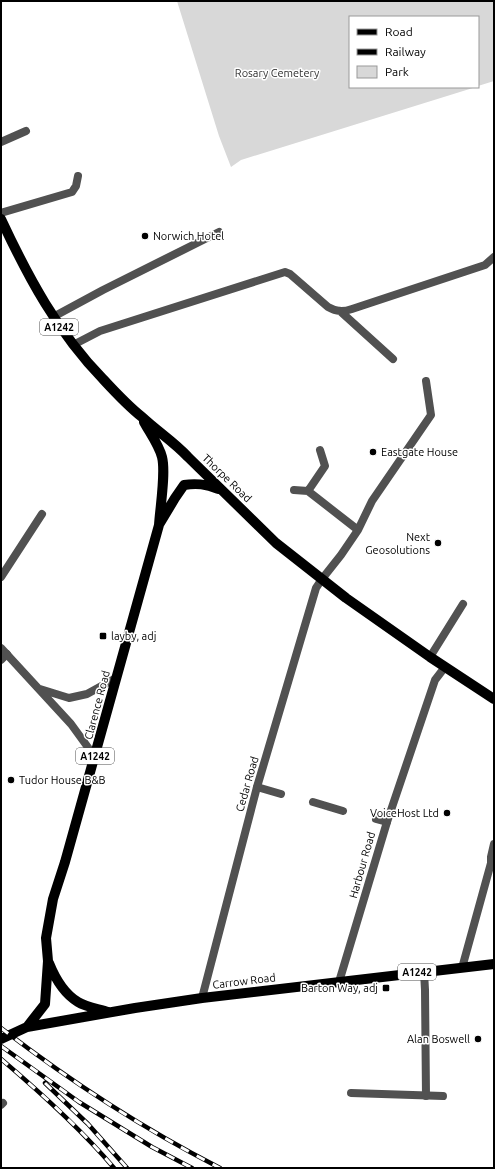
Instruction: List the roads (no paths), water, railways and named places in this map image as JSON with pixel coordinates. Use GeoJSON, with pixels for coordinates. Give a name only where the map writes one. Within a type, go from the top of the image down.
{"type":"FeatureCollection","features":[{"type":"Feature","properties":{"kind":"main road","name":"Thorpe Road"},"geometry":{"type":"LineString","coordinates":[[1,219],[17,253],[53,317],[73,345],[102,379],[141,417],[178,446],[276,543],[346,598],[430,657],[494,699]]}},
{"type":"Feature","properties":{"kind":"main road","name":"Clarence Road"},"geometry":{"type":"LineString","coordinates":[[27,1027],[45,1004],[48,961],[46,938],[53,899],[95,757],[159,525],[163,472],[162,458],[141,417]]}},
{"type":"Feature","properties":{"kind":"main road","name":"Clarence Road"},"geometry":{"type":"LineString","coordinates":[[159,525],[184,484],[208,484],[223,491]]}},
{"type":"Feature","properties":{"kind":"main road","name":"Clarence Road"},"geometry":{"type":"LineString","coordinates":[[48,961],[56,980],[65,991],[79,1003],[109,1012]]}},
{"type":"Feature","properties":{"kind":"main road","name":"Carrow Road"},"geometry":{"type":"LineString","coordinates":[[1,1039],[27,1027],[62,1022],[109,1012],[202,998],[494,964]]}},
{"type":"Feature","properties":{"kind":"street"},"geometry":{"type":"LineString","coordinates":[[1,142],[26,131]]}},
{"type":"Feature","properties":{"kind":"street"},"geometry":{"type":"LineString","coordinates":[[1,213],[72,192],[76,186],[78,176]]}},
{"type":"Feature","properties":{"kind":"street"},"geometry":{"type":"LineString","coordinates":[[53,317],[218,232]]}},
{"type":"Feature","properties":{"kind":"street"},"geometry":{"type":"LineString","coordinates":[[73,345],[100,331],[285,272],[290,274],[328,307],[335,311],[340,311],[352,309],[485,265],[494,257]]}},
{"type":"Feature","properties":{"kind":"street"},"geometry":{"type":"LineString","coordinates":[[340,311],[393,359]]}},
{"type":"Feature","properties":{"kind":"street","name":"Cedar Road"},"geometry":{"type":"LineString","coordinates":[[202,998],[257,787],[316,588],[358,530],[372,501],[431,415],[426,380]]}},
{"type":"Feature","properties":{"kind":"street"},"geometry":{"type":"LineString","coordinates":[[308,491],[324,466],[320,450]]}},
{"type":"Feature","properties":{"kind":"street"},"geometry":{"type":"LineString","coordinates":[[294,490],[308,491],[358,530]]}},
{"type":"Feature","properties":{"kind":"street"},"geometry":{"type":"LineString","coordinates":[[1,577],[42,514]]}},
{"type":"Feature","properties":{"kind":"street"},"geometry":{"type":"LineString","coordinates":[[430,657],[463,604]]}},
{"type":"Feature","properties":{"kind":"street"},"geometry":{"type":"LineString","coordinates":[[3,654],[39,688],[71,724],[95,757]]}},
{"type":"Feature","properties":{"kind":"street","name":"Harbour Road"},"geometry":{"type":"LineString","coordinates":[[339,982],[386,822],[435,680],[445,667]]}},
{"type":"Feature","properties":{"kind":"street"},"geometry":{"type":"LineString","coordinates":[[39,688],[69,698],[87,694],[116,678]]}},
{"type":"Feature","properties":{"kind":"street"},"geometry":{"type":"LineString","coordinates":[[257,787],[281,794]]}},
{"type":"Feature","properties":{"kind":"street"},"geometry":{"type":"LineString","coordinates":[[313,802],[343,811]]}},
{"type":"Feature","properties":{"kind":"street"},"geometry":{"type":"LineString","coordinates":[[376,819],[386,822]]}},
{"type":"Feature","properties":{"kind":"street"},"geometry":{"type":"LineString","coordinates":[[462,968],[491,863],[490,857],[494,844]]}},
{"type":"Feature","properties":{"kind":"street"},"geometry":{"type":"LineString","coordinates":[[424,972],[426,1096]]}},
{"type":"Feature","properties":{"kind":"street"},"geometry":{"type":"LineString","coordinates":[[351,1093],[443,1096]]}},
{"type":"Feature","properties":{"kind":"railway"},"geometry":{"type":"LineString","coordinates":[[1,1028],[53,1067],[107,1103],[163,1137],[220,1168]]}},
{"type":"Feature","properties":{"kind":"railway"},"geometry":{"type":"LineString","coordinates":[[1,1046],[79,1102],[152,1147],[192,1168]]}},
{"type":"Feature","properties":{"kind":"railway"},"geometry":{"type":"LineString","coordinates":[[1,1059],[60,1111],[114,1168]]}},
{"type":"Feature","properties":{"kind":"railway"},"geometry":{"type":"LineString","coordinates":[[45,1083],[88,1124],[127,1168]]}},
{"type":"Feature","properties":{"kind":"place","name":"Norwich Hotel"},"geometry":{"type":"Point","coordinates":[145,236]}},
{"type":"Feature","properties":{"kind":"place","name":"Eastgate House"},"geometry":{"type":"Point","coordinates":[373,452]}},
{"type":"Feature","properties":{"kind":"place","name":"Next Geosolutions"},"geometry":{"type":"Point","coordinates":[438,543]}},
{"type":"Feature","properties":{"kind":"place","name":"layby, adj"},"geometry":{"type":"Point","coordinates":[103,636]}},
{"type":"Feature","properties":{"kind":"place","name":"Tudor House B&B"},"geometry":{"type":"Point","coordinates":[11,780]}},
{"type":"Feature","properties":{"kind":"place","name":"VoiceHost Ltd"},"geometry":{"type":"Point","coordinates":[447,813]}},
{"type":"Feature","properties":{"kind":"place","name":"Barton Way, adj"},"geometry":{"type":"Point","coordinates":[386,988]}},
{"type":"Feature","properties":{"kind":"place","name":"Alan Boswell"},"geometry":{"type":"Point","coordinates":[478,1039]}},
{"type":"Feature","properties":{"kind":"park label","name":"Rosary Cemetery"},"geometry":{"type":"Point","coordinates":[277,73]}}]}
